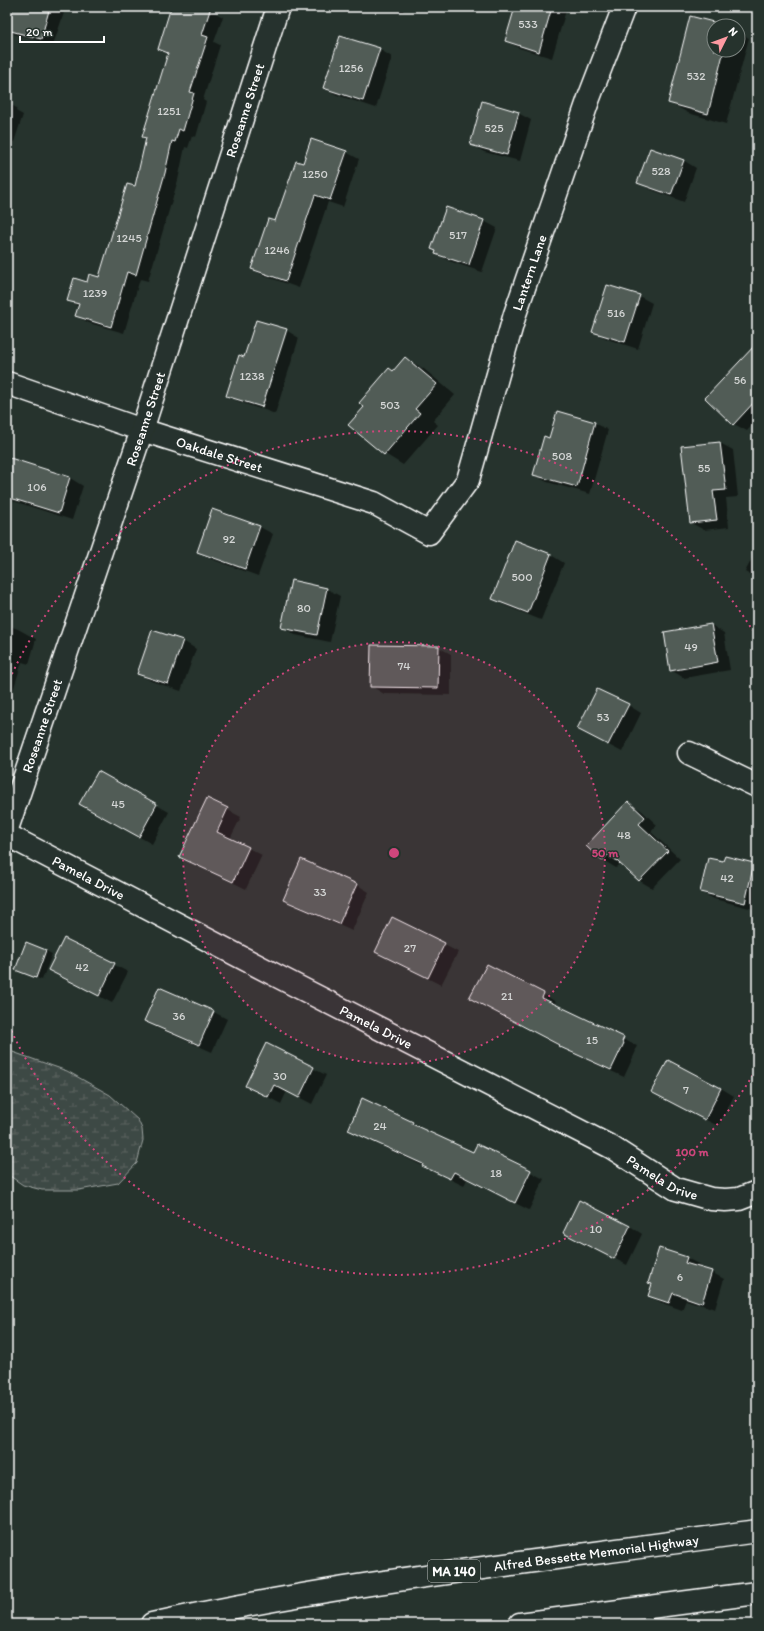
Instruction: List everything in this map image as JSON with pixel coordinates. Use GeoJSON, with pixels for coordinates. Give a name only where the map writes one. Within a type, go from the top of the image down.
{"type":"FeatureCollection","features":[{"type":"Feature","properties":{"kind":"main road","name":"Roseanne Street"},"geometry":{"type":"LineString","coordinates":[[7,829],[142,430],[278,7]]}},
{"type":"Feature","properties":{"kind":"main road","name":"Lantern Lane"},"geometry":{"type":"LineString","coordinates":[[429,533],[468,480],[515,314],[589,98],[624,7]]}},
{"type":"Feature","properties":{"kind":"main road","name":"Oakdale Street"},"geometry":{"type":"LineString","coordinates":[[7,383],[142,430],[374,503],[429,533]]}},
{"type":"Feature","properties":{"kind":"main road"},"geometry":{"type":"LineString","coordinates":[[689,753],[757,786]]}},
{"type":"Feature","properties":{"kind":"main road","name":"Pamela Drive"},"geometry":{"type":"LineString","coordinates":[[7,836],[266,971],[611,1147],[676,1189],[711,1199],[725,1200],[753,1194]]}},
{"type":"Feature","properties":{"kind":"main road","name":"Alfred Bessette Memorial Highway"},"geometry":{"type":"LineString","coordinates":[[152,1624],[284,1597],[452,1571],[757,1531]]}},
{"type":"Feature","properties":{"kind":"main road"},"geometry":{"type":"LineString","coordinates":[[520,1624],[757,1593]]}},
{"type":"Feature","properties":{"kind":"green space"},"geometry":{"type":"Polygon","coordinates":[[[7,1050],[67,1071],[110,1095],[138,1120],[142,1129],[143,1140],[137,1163],[118,1183],[79,1190],[42,1190],[23,1185],[7,1174],[7,1050]]]}},
{"type":"Feature","properties":{"kind":"building"},"geometry":{"type":"Polygon","coordinates":[[[7,7],[50,7],[41,39],[7,30],[7,7]]]}},
{"type":"Feature","properties":{"kind":"building"},"geometry":{"type":"Polygon","coordinates":[[[171,7],[211,7],[202,35],[208,37],[190,92],[194,93],[183,131],[179,129],[175,142],[172,141],[165,173],[136,275],[127,272],[111,327],[75,316],[79,304],[67,301],[74,278],[87,282],[89,274],[99,277],[127,184],[135,186],[146,138],[142,137],[168,53],[158,49],[171,7]]]}},
{"type":"Feature","properties":{"kind":"building"},"geometry":{"type":"Polygon","coordinates":[[[515,7],[552,7],[539,52],[505,41],[515,7]]]}},
{"type":"Feature","properties":{"kind":"building"},"geometry":{"type":"Polygon","coordinates":[[[690,16],[706,20],[706,58],[722,58],[708,114],[668,103],[690,16]]]}},
{"type":"Feature","properties":{"kind":"building"},"geometry":{"type":"Polygon","coordinates":[[[340,36],[380,48],[363,101],[323,88],[340,36]]]}},
{"type":"Feature","properties":{"kind":"building"},"geometry":{"type":"Polygon","coordinates":[[[482,101],[519,112],[507,155],[470,145],[482,101]]]}},
{"type":"Feature","properties":{"kind":"building"},"geometry":{"type":"Polygon","coordinates":[[[311,139],[347,151],[330,200],[315,195],[286,281],[251,269],[268,219],[275,221],[296,161],[303,163],[311,139]]]}},
{"type":"Feature","properties":{"kind":"building"},"geometry":{"type":"Polygon","coordinates":[[[650,148],[684,160],[671,195],[637,183],[650,148]]]}},
{"type":"Feature","properties":{"kind":"building"},"geometry":{"type":"Polygon","coordinates":[[[446,207],[484,220],[469,265],[435,254],[436,251],[431,249],[446,207]]]}},
{"type":"Feature","properties":{"kind":"building"},"geometry":{"type":"Polygon","coordinates":[[[607,285],[640,295],[625,342],[592,332],[607,285]]]}},
{"type":"Feature","properties":{"kind":"building"},"geometry":{"type":"Polygon","coordinates":[[[256,320],[287,329],[262,407],[226,396],[239,355],[244,357],[256,320]]]}},
{"type":"Feature","properties":{"kind":"building"},"geometry":{"type":"Polygon","coordinates":[[[757,343],[757,399],[733,425],[705,398],[757,343]]]}},
{"type":"Feature","properties":{"kind":"building"},"geometry":{"type":"Polygon","coordinates":[[[405,357],[437,384],[415,409],[420,413],[384,455],[348,425],[364,407],[359,403],[389,368],[393,371],[405,357]]]}},
{"type":"Feature","properties":{"kind":"building"},"geometry":{"type":"Polygon","coordinates":[[[557,411],[595,422],[577,487],[533,475],[544,436],[549,438],[557,411]]]}},
{"type":"Feature","properties":{"kind":"building"},"geometry":{"type":"Polygon","coordinates":[[[720,442],[726,490],[713,491],[717,520],[690,523],[681,446],[720,442]]]}},
{"type":"Feature","properties":{"kind":"building"},"geometry":{"type":"Polygon","coordinates":[[[7,457],[70,477],[59,513],[7,497],[7,457]]]}},
{"type":"Feature","properties":{"kind":"building"},"geometry":{"type":"Polygon","coordinates":[[[212,509],[260,526],[245,569],[197,552],[212,509]]]}},
{"type":"Feature","properties":{"kind":"building"},"geometry":{"type":"Polygon","coordinates":[[[515,540],[551,554],[528,613],[492,599],[515,540]]]}},
{"type":"Feature","properties":{"kind":"building"},"geometry":{"type":"Polygon","coordinates":[[[291,580],[327,588],[317,635],[281,628],[291,580]]]}},
{"type":"Feature","properties":{"kind":"building"},"geometry":{"type":"Polygon","coordinates":[[[711,624],[718,662],[670,671],[664,632],[711,624]]]}},
{"type":"Feature","properties":{"kind":"building"},"geometry":{"type":"Polygon","coordinates":[[[152,630],[183,640],[168,684],[137,674],[152,630]]]}},
{"type":"Feature","properties":{"kind":"building"},"geometry":{"type":"Polygon","coordinates":[[[371,645],[439,646],[438,688],[370,687],[371,645]]]}},
{"type":"Feature","properties":{"kind":"building"},"geometry":{"type":"Polygon","coordinates":[[[597,689],[629,704],[608,745],[577,729],[597,689]]]}},
{"type":"Feature","properties":{"kind":"building"},"geometry":{"type":"Polygon","coordinates":[[[98,771],[157,804],[139,837],[79,804],[98,771]]]}},
{"type":"Feature","properties":{"kind":"building"},"geometry":{"type":"Polygon","coordinates":[[[207,798],[228,808],[217,832],[249,847],[233,882],[179,857],[207,798]]]}},
{"type":"Feature","properties":{"kind":"building"},"geometry":{"type":"Polygon","coordinates":[[[628,801],[645,817],[639,824],[668,851],[639,881],[609,854],[602,861],[586,846],[628,801]]]}},
{"type":"Feature","properties":{"kind":"building"},"geometry":{"type":"Polygon","coordinates":[[[725,856],[754,863],[745,903],[700,892],[708,858],[723,861],[725,856]]]}},
{"type":"Feature","properties":{"kind":"building"},"geometry":{"type":"Polygon","coordinates":[[[301,859],[357,884],[339,924],[283,900],[301,859]]]}},
{"type":"Feature","properties":{"kind":"building"},"geometry":{"type":"Polygon","coordinates":[[[392,917],[445,943],[428,978],[375,952],[392,917]]]}},
{"type":"Feature","properties":{"kind":"building"},"geometry":{"type":"Polygon","coordinates":[[[64,938],[115,963],[99,996],[48,970],[64,938]]]}},
{"type":"Feature","properties":{"kind":"building"},"geometry":{"type":"Polygon","coordinates":[[[26,942],[46,950],[36,978],[15,970],[26,942]]]}},
{"type":"Feature","properties":{"kind":"building"},"geometry":{"type":"Polygon","coordinates":[[[487,964],[544,993],[542,998],[624,1037],[622,1042],[624,1043],[611,1070],[558,1046],[559,1045],[469,998],[487,964]]]}},
{"type":"Feature","properties":{"kind":"building"},"geometry":{"type":"Polygon","coordinates":[[[159,987],[214,1011],[199,1045],[144,1021],[159,987]]]}},
{"type":"Feature","properties":{"kind":"building"},"geometry":{"type":"Polygon","coordinates":[[[266,1043],[314,1067],[299,1098],[274,1085],[268,1097],[245,1086],[266,1043]]]}},
{"type":"Feature","properties":{"kind":"building"},"geometry":{"type":"Polygon","coordinates":[[[668,1060],[721,1088],[705,1120],[651,1092],[668,1060]]]}},
{"type":"Feature","properties":{"kind":"building"},"geometry":{"type":"Polygon","coordinates":[[[362,1098],[413,1122],[412,1124],[473,1152],[477,1144],[531,1170],[515,1203],[454,1172],[450,1179],[422,1166],[423,1164],[348,1130],[362,1098]]]}},
{"type":"Feature","properties":{"kind":"building"},"geometry":{"type":"Polygon","coordinates":[[[579,1200],[630,1226],[614,1259],[563,1233],[579,1200]]]}},
{"type":"Feature","properties":{"kind":"building"},"geometry":{"type":"Polygon","coordinates":[[[659,1248],[687,1257],[685,1263],[712,1271],[702,1303],[673,1293],[669,1303],[648,1296],[652,1284],[648,1283],[659,1248]]]}}]}
